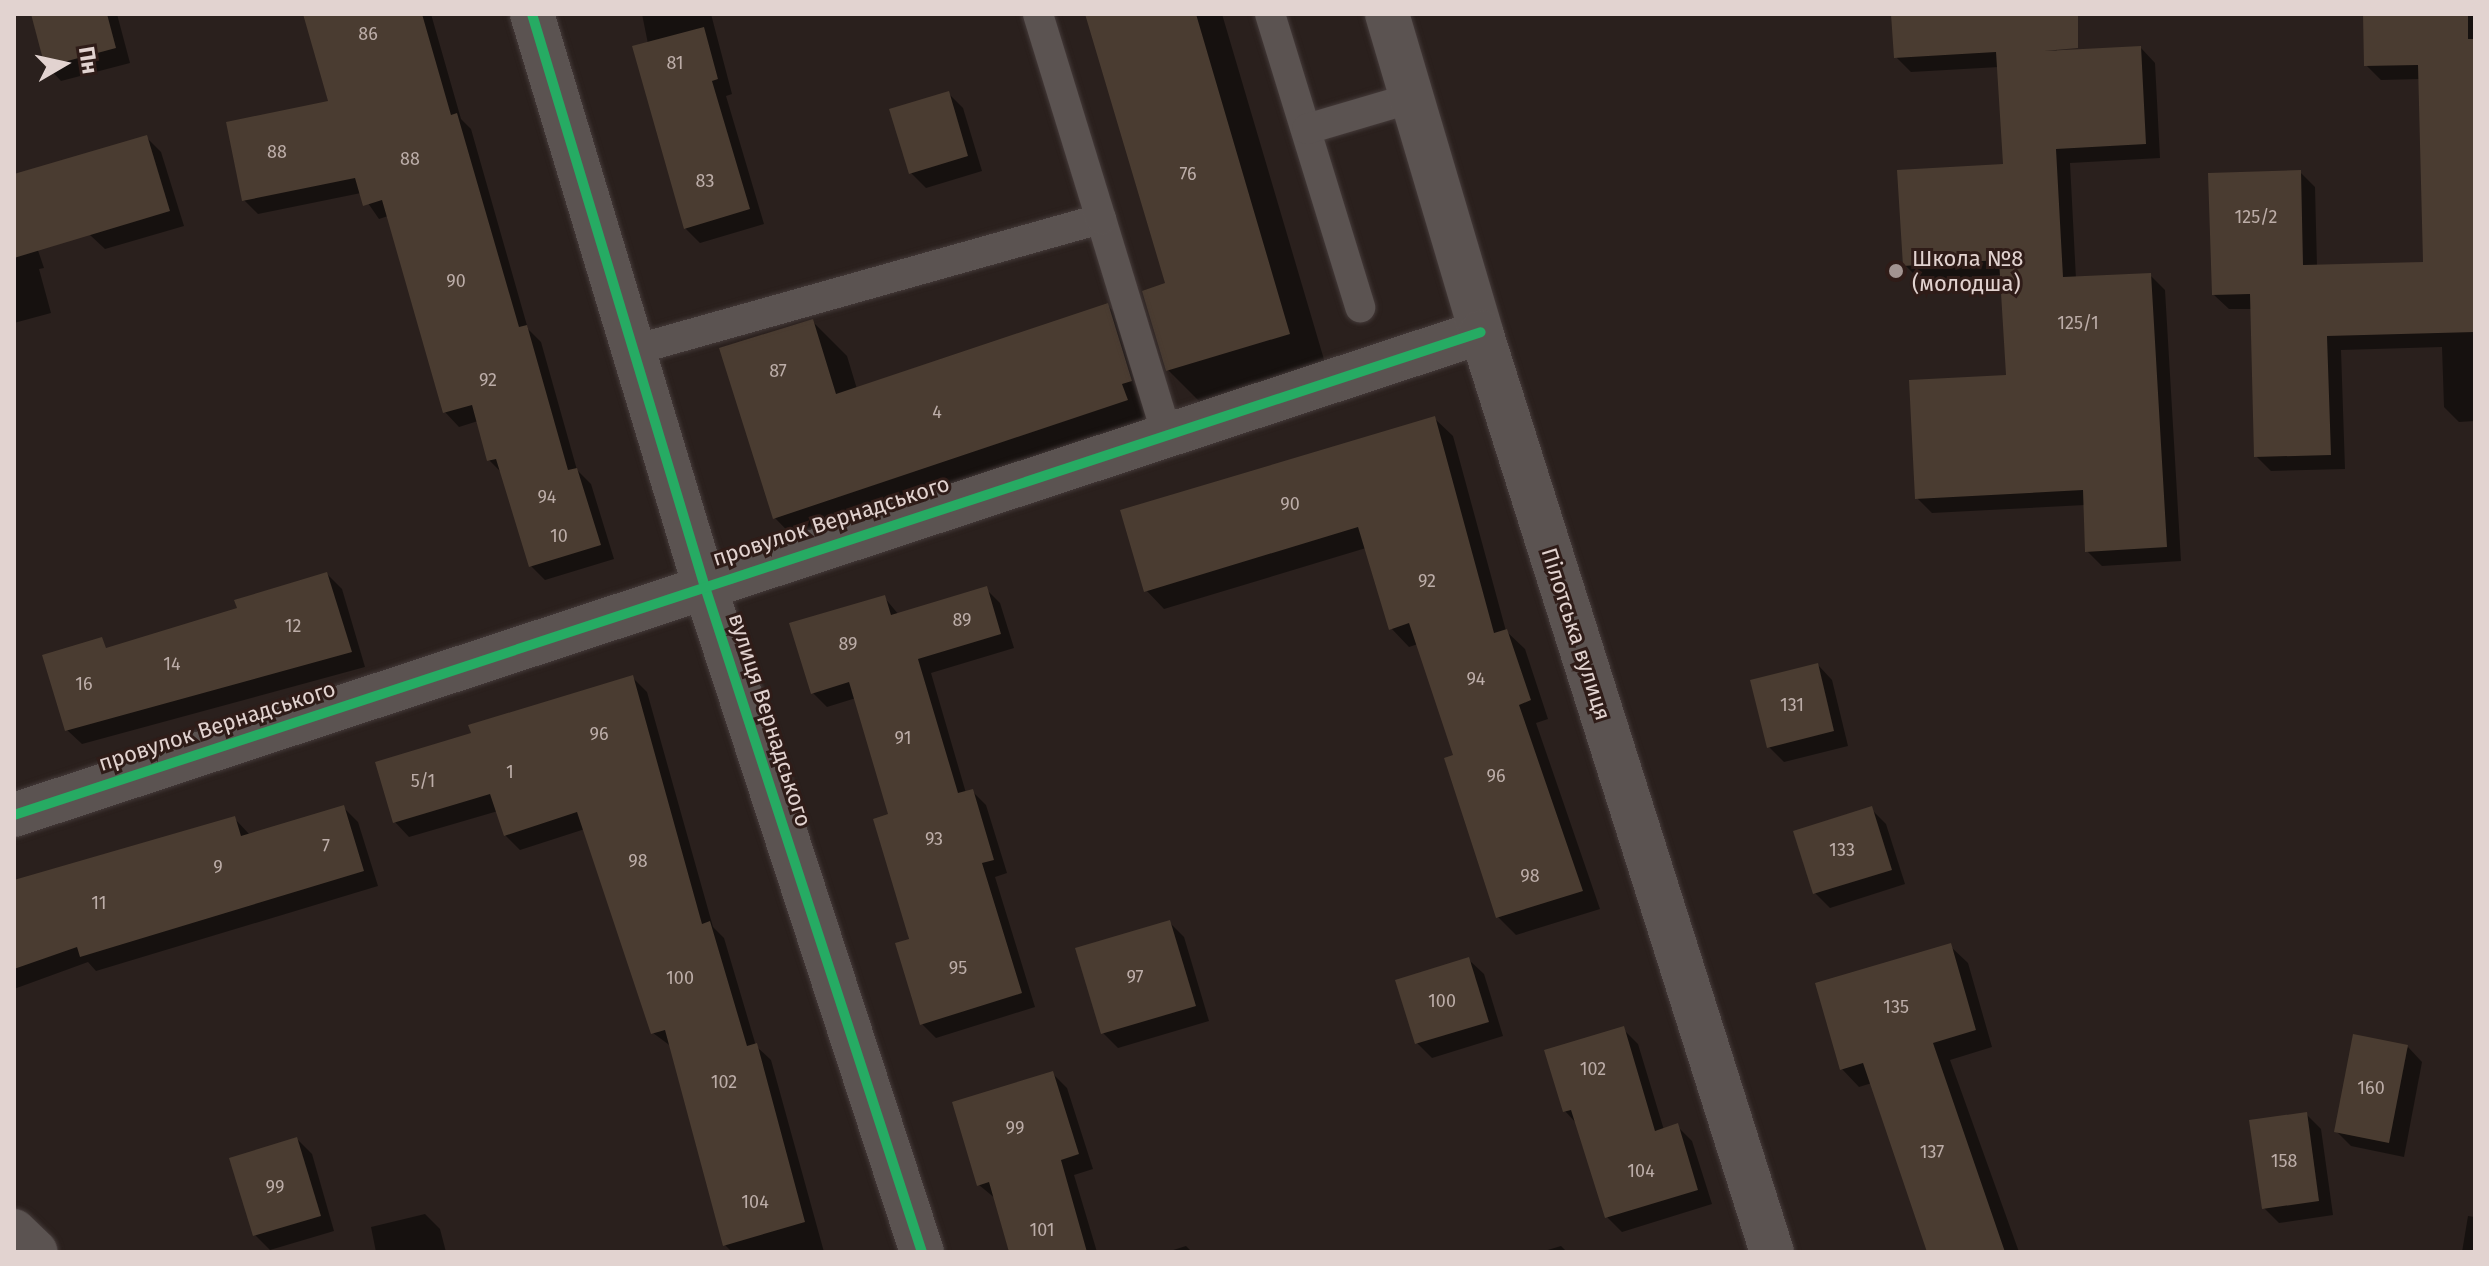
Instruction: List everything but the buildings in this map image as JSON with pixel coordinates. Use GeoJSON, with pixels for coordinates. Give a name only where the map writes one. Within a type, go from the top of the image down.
{"type":"FeatureCollection","features":[{"type":"Feature","properties":{"kind":"street","name":"вулиця Вернадського"},"geometry":{"type":"LineString","coordinates":[[532,14],[704,584],[922,1252]]}},
{"type":"Feature","properties":{"kind":"street","name":"Пілотська вулиця"},"geometry":{"type":"LineString","coordinates":[[1387,14],[1481,332],[1772,1252]]}},
{"type":"Feature","properties":{"kind":"street","name":"провулок Вернадського"},"geometry":{"type":"LineString","coordinates":[[14,815],[704,584],[1481,332]]}},
{"type":"Feature","properties":{"kind":"street"},"geometry":{"type":"LineString","coordinates":[[14,1231],[36,1252]]}},
{"type":"Feature","properties":{"kind":"lane"},"geometry":{"type":"LineString","coordinates":[[1038,14],[1166,432]]}},
{"type":"Feature","properties":{"kind":"lane"},"geometry":{"type":"LineString","coordinates":[[1270,14],[1360,307]]}},
{"type":"Feature","properties":{"kind":"lane"},"geometry":{"type":"LineString","coordinates":[[1307,129],[1412,98]]}},
{"type":"Feature","properties":{"kind":"lane"},"geometry":{"type":"LineString","coordinates":[[634,350],[1101,219]]}},
{"type":"Feature","properties":{"kind":"cycle path"},"geometry":{"type":"LineString","coordinates":[[532,14],[704,584],[922,1252]]}},
{"type":"Feature","properties":{"kind":"cycle path"},"geometry":{"type":"LineString","coordinates":[[14,815],[1481,332]]}},
{"type":"Feature","properties":{"kind":"place","name":"Школа №8 (молодша)"},"geometry":{"type":"Point","coordinates":[1896,271]}}]}
